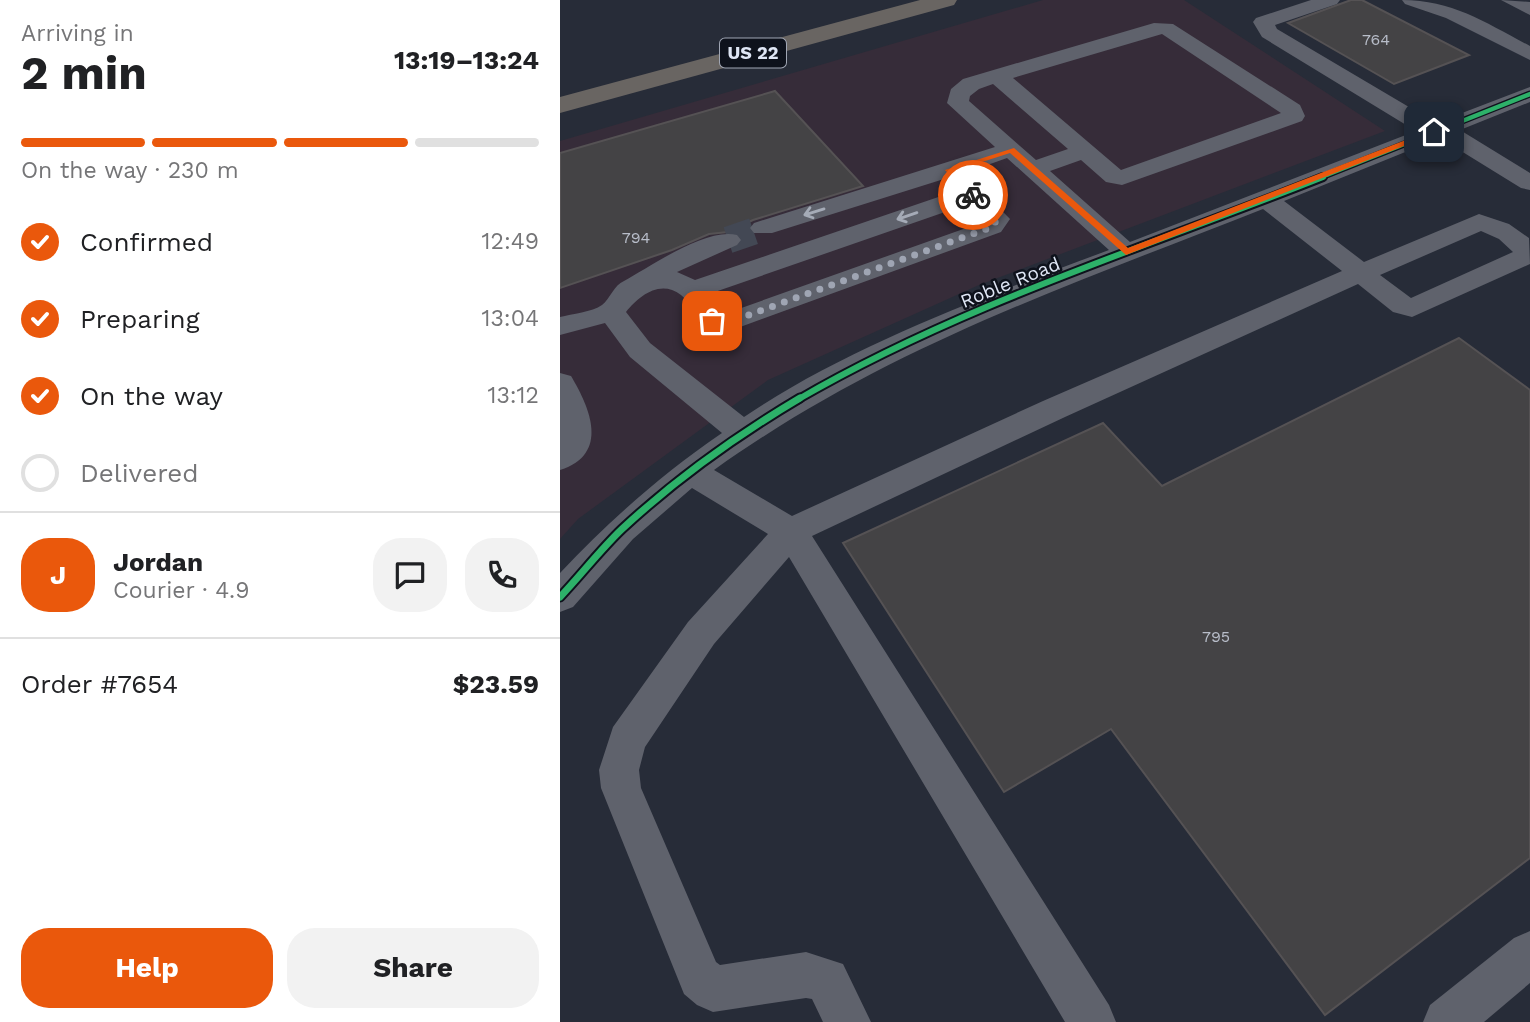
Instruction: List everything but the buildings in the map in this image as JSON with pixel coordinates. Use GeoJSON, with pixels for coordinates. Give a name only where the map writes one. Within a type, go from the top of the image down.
{"type":"FeatureCollection","features":[{"type":"Feature","properties":{"kind":"highway","name":"US 22"},"geometry":{"type":"LineString","coordinates":[[560,90],[895,0]]}},
{"type":"Feature","properties":{"kind":"highway","name":"US 22"},"geometry":{"type":"LineString","coordinates":[[560,105],[946,0]]}},
{"type":"Feature","properties":{"kind":"street"},"geometry":{"type":"LineString","coordinates":[[1330,0],[1263,22],[1269,33],[1530,183]]}},
{"type":"Feature","properties":{"kind":"street"},"geometry":{"type":"LineString","coordinates":[[1412,0],[1452,14],[1530,54]]}},
{"type":"Feature","properties":{"kind":"street"},"geometry":{"type":"LineString","coordinates":[[1511,0],[1530,9]]}},
{"type":"Feature","properties":{"kind":"street"},"geometry":{"type":"LineString","coordinates":[[997,76],[1115,177],[1122,178],[1294,117],[1292,110],[1166,28],[1154,29],[997,76],[971,84],[958,94],[958,103],[1126,252]]}},
{"type":"Feature","properties":{"kind":"street","name":"Roble Road"},"geometry":{"type":"LineString","coordinates":[[560,597],[622,531],[689,471],[742,432],[803,393],[886,351],[1126,252],[1530,94]]}},
{"type":"Feature","properties":{"kind":"street"},"geometry":{"type":"LineString","coordinates":[[763,229],[1012,149]]}},
{"type":"Feature","properties":{"kind":"street"},"geometry":{"type":"LineString","coordinates":[[1033,169],[1085,151]]}},
{"type":"Feature","properties":{"kind":"street"},"geometry":{"type":"LineString","coordinates":[[632,287],[671,279],[693,289],[712,321],[732,321],[992,227],[997,219],[949,170]]}},
{"type":"Feature","properties":{"kind":"street"},"geometry":{"type":"LineString","coordinates":[[693,289],[972,194]]}},
{"type":"Feature","properties":{"kind":"street"},"geometry":{"type":"LineString","coordinates":[[846,1022],[827,980],[806,975],[713,989],[700,978],[621,788],[619,770],[627,740],[701,633],[790,531],[1067,403],[1362,273],[1479,222],[1492,225],[1525,246],[1528,255],[1412,308],[1403,306],[1362,273],[1265,198]]}},
{"type":"Feature","properties":{"kind":"street"},"geometry":{"type":"LineString","coordinates":[[560,326],[611,312],[632,287],[674,262],[728,240]]}},
{"type":"Feature","properties":{"kind":"street"},"geometry":{"type":"LineString","coordinates":[[611,312],[640,350],[742,432]]}},
{"type":"Feature","properties":{"kind":"street"},"geometry":{"type":"LineString","coordinates":[[560,383],[578,421],[579,438],[572,451],[560,458]]}},
{"type":"Feature","properties":{"kind":"street"},"geometry":{"type":"LineString","coordinates":[[689,471],[790,531],[1092,1022]]}},
{"type":"Feature","properties":{"kind":"street"},"geometry":{"type":"LineString","coordinates":[[1447,1022],[1530,954]]}},
{"type":"Feature","properties":{"kind":"shaded area"},"geometry":{"type":"Polygon","coordinates":[[[1043,0],[1184,0],[1385,131],[979,285],[768,380],[578,519],[560,539],[560,141],[1043,0]]]}},
{"type":"Feature","properties":{"kind":"tunnel"},"geometry":{"type":"LineString","coordinates":[[728,240],[763,228]]}},
{"type":"Feature","properties":{"kind":"cycle path"},"geometry":{"type":"LineString","coordinates":[[560,597],[621,530],[688,472],[760,422],[836,378],[915,338],[996,303],[1255,204],[1530,94]]}},
{"type":"Feature","properties":{"kind":"way so far"},"geometry":{"type":"LineString","coordinates":[[712,321],[732,321],[992,227],[997,219],[973,195]]}},
{"type":"Feature","properties":{"kind":"route"},"geometry":{"type":"LineString","coordinates":[[973,195],[949,170],[1012,149],[1126,252],[1434,132]]}}]}
